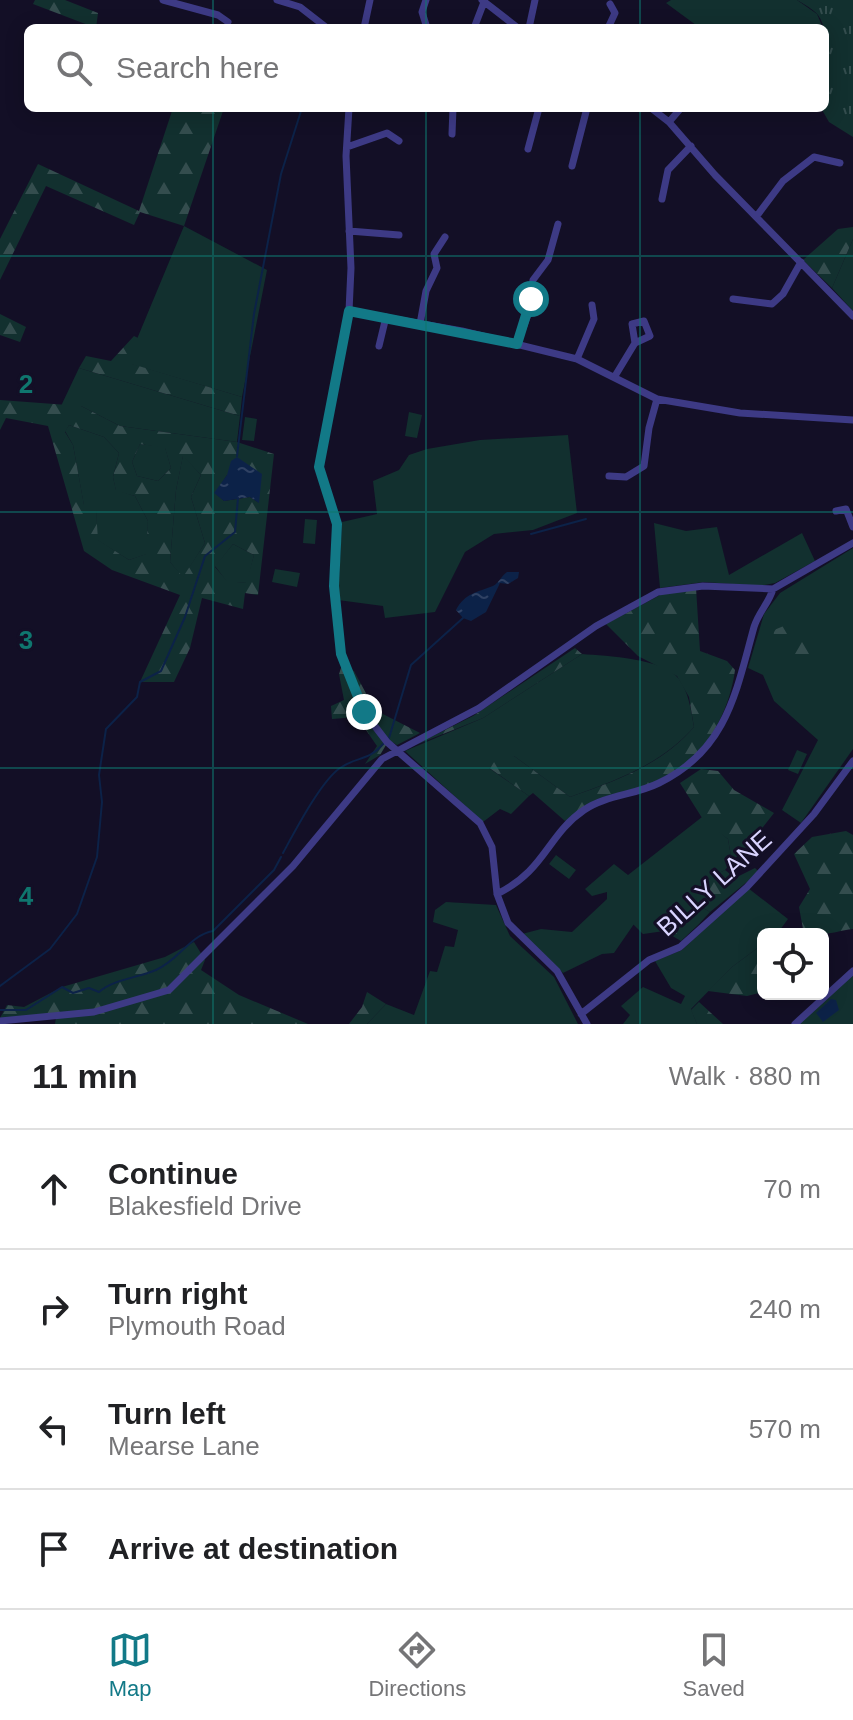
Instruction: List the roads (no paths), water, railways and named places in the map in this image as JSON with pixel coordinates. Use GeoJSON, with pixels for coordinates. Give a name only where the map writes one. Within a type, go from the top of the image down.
{"type":"FeatureCollection","features":[{"type":"Feature","properties":{"kind":"street"},"geometry":{"type":"LineString","coordinates":[[163,0],[228,22]]}},
{"type":"Feature","properties":{"kind":"street"},"geometry":{"type":"LineString","coordinates":[[191,9],[193,0]]}},
{"type":"Feature","properties":{"kind":"street"},"geometry":{"type":"LineString","coordinates":[[277,0],[300,7],[322,24]]}},
{"type":"Feature","properties":{"kind":"street"},"geometry":{"type":"LineString","coordinates":[[365,24],[370,0]]}},
{"type":"Feature","properties":{"kind":"street"},"geometry":{"type":"LineString","coordinates":[[426,0],[422,12],[426,24]]}},
{"type":"Feature","properties":{"kind":"street"},"geometry":{"type":"LineString","coordinates":[[530,24],[535,0]]}},
{"type":"Feature","properties":{"kind":"street"},"geometry":{"type":"LineString","coordinates":[[475,24],[483,1],[513,24]]}},
{"type":"Feature","properties":{"kind":"street"},"geometry":{"type":"LineString","coordinates":[[610,4],[615,13],[610,24]]}},
{"type":"Feature","properties":{"kind":"street"},"geometry":{"type":"LineString","coordinates":[[349,112],[349,311],[319,467],[337,524],[334,586],[341,654],[364,712],[387,742],[480,823],[492,847],[497,894],[508,923],[557,971],[587,1024]]}},
{"type":"Feature","properties":{"kind":"street"},"geometry":{"type":"LineString","coordinates":[[452,134],[453,112]]}},
{"type":"Feature","properties":{"kind":"street"},"geometry":{"type":"LineString","coordinates":[[528,149],[538,112]]}},
{"type":"Feature","properties":{"kind":"street"},"geometry":{"type":"LineString","coordinates":[[572,166],[586,112]]}},
{"type":"Feature","properties":{"kind":"street"},"geometry":{"type":"LineString","coordinates":[[656,112],[853,316]]}},
{"type":"Feature","properties":{"kind":"street"},"geometry":{"type":"LineString","coordinates":[[669,122],[678,112]]}},
{"type":"Feature","properties":{"kind":"street"},"geometry":{"type":"LineString","coordinates":[[347,147],[387,133],[399,141]]}},
{"type":"Feature","properties":{"kind":"street"},"geometry":{"type":"LineString","coordinates":[[662,199],[668,170],[691,146]]}},
{"type":"Feature","properties":{"kind":"street"},"geometry":{"type":"LineString","coordinates":[[756,217],[794,170],[814,157],[836,159]]}},
{"type":"Feature","properties":{"kind":"street"},"geometry":{"type":"LineString","coordinates":[[517,344],[529,312],[533,280],[548,260],[560,228]]}},
{"type":"Feature","properties":{"kind":"street"},"geometry":{"type":"LineString","coordinates":[[349,231],[399,235]]}},
{"type":"Feature","properties":{"kind":"street"},"geometry":{"type":"LineString","coordinates":[[420,324],[426,291],[437,268],[434,254],[445,237]]}},
{"type":"Feature","properties":{"kind":"street"},"geometry":{"type":"LineString","coordinates":[[733,299],[772,304],[783,294],[801,262]]}},
{"type":"Feature","properties":{"kind":"street"},"geometry":{"type":"LineString","coordinates":[[577,359],[594,319],[592,305]]}},
{"type":"Feature","properties":{"kind":"street"},"geometry":{"type":"LineString","coordinates":[[349,311],[577,359],[657,399],[740,413],[853,420]]}},
{"type":"Feature","properties":{"kind":"street"},"geometry":{"type":"LineString","coordinates":[[379,346],[386,317]]}},
{"type":"Feature","properties":{"kind":"street"},"geometry":{"type":"LineString","coordinates":[[615,376],[635,343]]}},
{"type":"Feature","properties":{"kind":"street"},"geometry":{"type":"LineString","coordinates":[[609,476],[626,477],[644,466],[657,399]]}},
{"type":"Feature","properties":{"kind":"street"},"geometry":{"type":"LineString","coordinates":[[836,511],[846,509],[853,527]]}},
{"type":"Feature","properties":{"kind":"street"},"geometry":{"type":"LineString","coordinates":[[0,1021],[94,1012],[169,990],[293,866],[382,759],[479,708],[596,626],[658,592],[703,586],[773,589],[853,543]]}},
{"type":"Feature","properties":{"kind":"street"},"geometry":{"type":"LineString","coordinates":[[497,894],[530,874],[570,822],[586,809],[659,783],[689,765],[733,707],[755,626],[773,589]]}},
{"type":"Feature","properties":{"kind":"street"},"geometry":{"type":"LineString","coordinates":[[382,759],[387,742]]}},
{"type":"Feature","properties":{"kind":"street","name":"BILLY LANE"},"geometry":{"type":"LineString","coordinates":[[581,1014],[649,960],[680,947],[747,887],[814,814],[853,761]]}},
{"type":"Feature","properties":{"kind":"street"},"geometry":{"type":"LineString","coordinates":[[795,1024],[853,971]]}},
{"type":"Feature","properties":{"kind":"water"},"geometry":{"type":"Polygon","coordinates":[[[237,457],[262,474],[259,503],[250,497],[224,501],[214,493],[227,475],[231,461],[237,457]]]}},
{"type":"Feature","properties":{"kind":"water"},"geometry":{"type":"Polygon","coordinates":[[[507,572],[519,572],[518,578],[508,584],[500,583],[486,612],[471,621],[463,618],[456,610],[463,600],[495,585],[507,572]]]}},
{"type":"Feature","properties":{"kind":"water"},"geometry":{"type":"Polygon","coordinates":[[[831,999],[836,1000],[839,1010],[823,1022],[816,1013],[831,999]]]}},
{"type":"Feature","properties":{"kind":"waterway"},"geometry":{"type":"LineString","coordinates":[[237,456],[254,314],[281,174],[301,112]]}},
{"type":"Feature","properties":{"kind":"waterway"},"geometry":{"type":"LineString","coordinates":[[0,986],[50,949],[77,914],[97,857],[102,802],[99,775],[106,729],[137,697],[140,682],[161,671],[185,617],[205,556],[235,532],[238,498]]}},
{"type":"Feature","properties":{"kind":"waterway"},"geometry":{"type":"LineString","coordinates":[[531,534],[586,519]]}},
{"type":"Feature","properties":{"kind":"waterway"},"geometry":{"type":"LineString","coordinates":[[389,738],[411,665],[463,618]]}},
{"type":"Feature","properties":{"kind":"waterway"},"geometry":{"type":"LineString","coordinates":[[283,853],[309,807],[333,774],[346,764],[373,753],[384,743]]}},
{"type":"Feature","properties":{"kind":"waterway"},"geometry":{"type":"LineString","coordinates":[[0,1010],[26,1010],[62,987],[73,993],[89,988],[99,992],[112,984],[164,966],[197,938],[213,931],[274,870],[281,857]]}}]}
